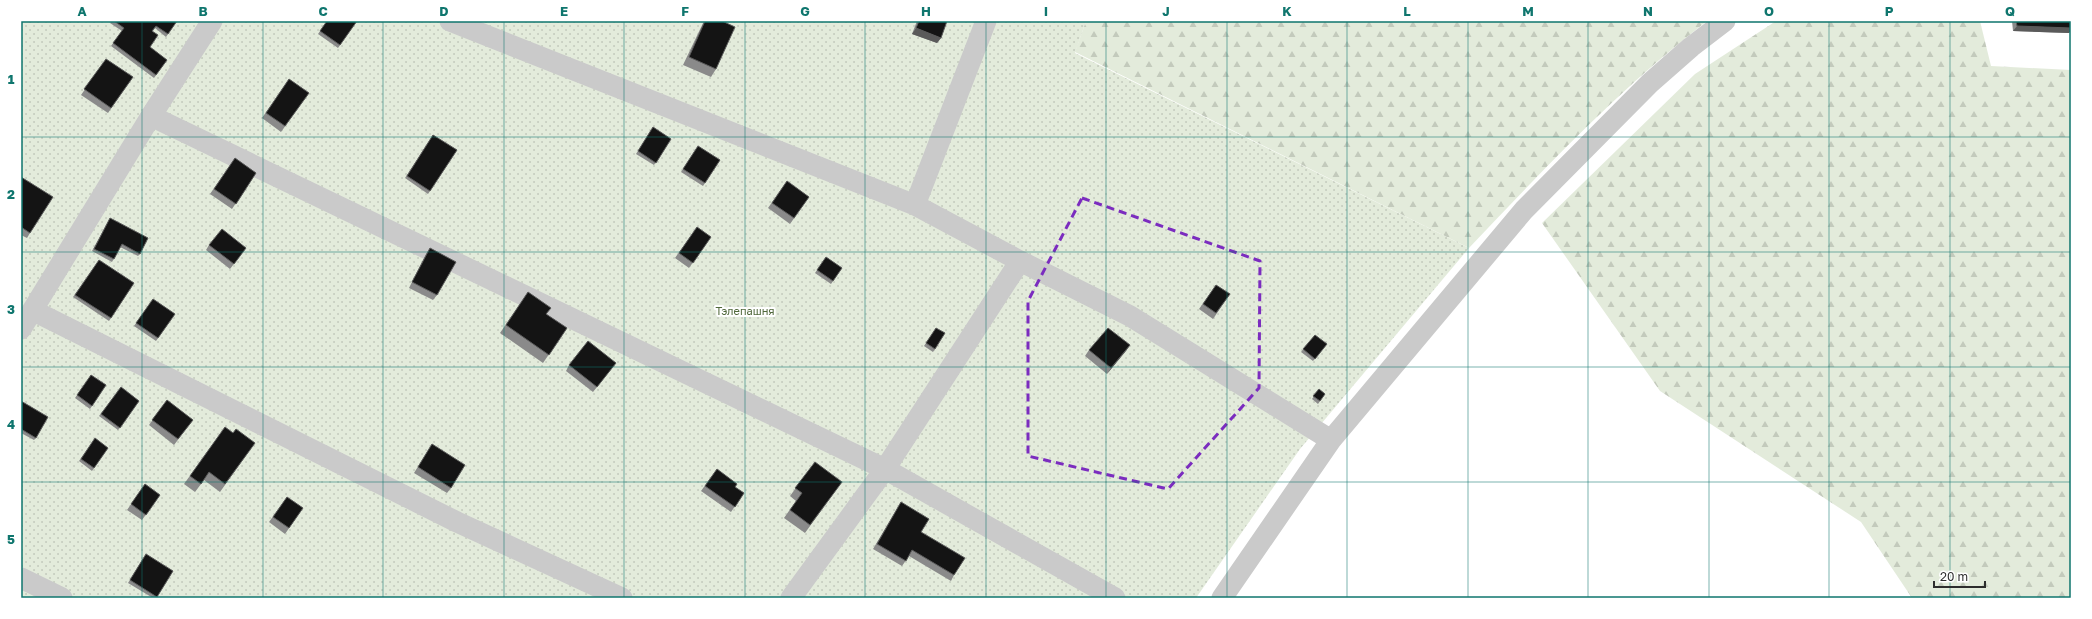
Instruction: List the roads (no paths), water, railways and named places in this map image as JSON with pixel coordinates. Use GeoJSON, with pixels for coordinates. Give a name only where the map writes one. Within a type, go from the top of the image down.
{"type":"FeatureCollection","features":[{"type":"Feature","properties":{"kind":"street"},"geometry":{"type":"LineString","coordinates":[[21,329],[34,311],[151,116],[212,21]]}},
{"type":"Feature","properties":{"kind":"street"},"geometry":{"type":"LineString","coordinates":[[450,21],[915,205],[1020,261],[1130,316],[1331,440]]}},
{"type":"Feature","properties":{"kind":"street"},"geometry":{"type":"LineString","coordinates":[[915,205],[986,21]]}},
{"type":"Feature","properties":{"kind":"street"},"geometry":{"type":"LineString","coordinates":[[1222,598],[1331,440],[1524,210],[1650,83],[1691,47],[1725,21]]}},
{"type":"Feature","properties":{"kind":"street"},"geometry":{"type":"LineString","coordinates":[[151,116],[885,469],[1115,598]]}},
{"type":"Feature","properties":{"kind":"street"},"geometry":{"type":"LineString","coordinates":[[791,598],[885,469],[1020,261]]}},
{"type":"Feature","properties":{"kind":"street"},"geometry":{"type":"LineString","coordinates":[[34,311],[457,522],[622,598]]}},
{"type":"Feature","properties":{"kind":"street"},"geometry":{"type":"LineString","coordinates":[[21,578],[62,598]]}},
{"type":"Feature","properties":{"kind":"park label","name":"Тэлепашня"},"geometry":{"type":"Point","coordinates":[745,310]}}]}
